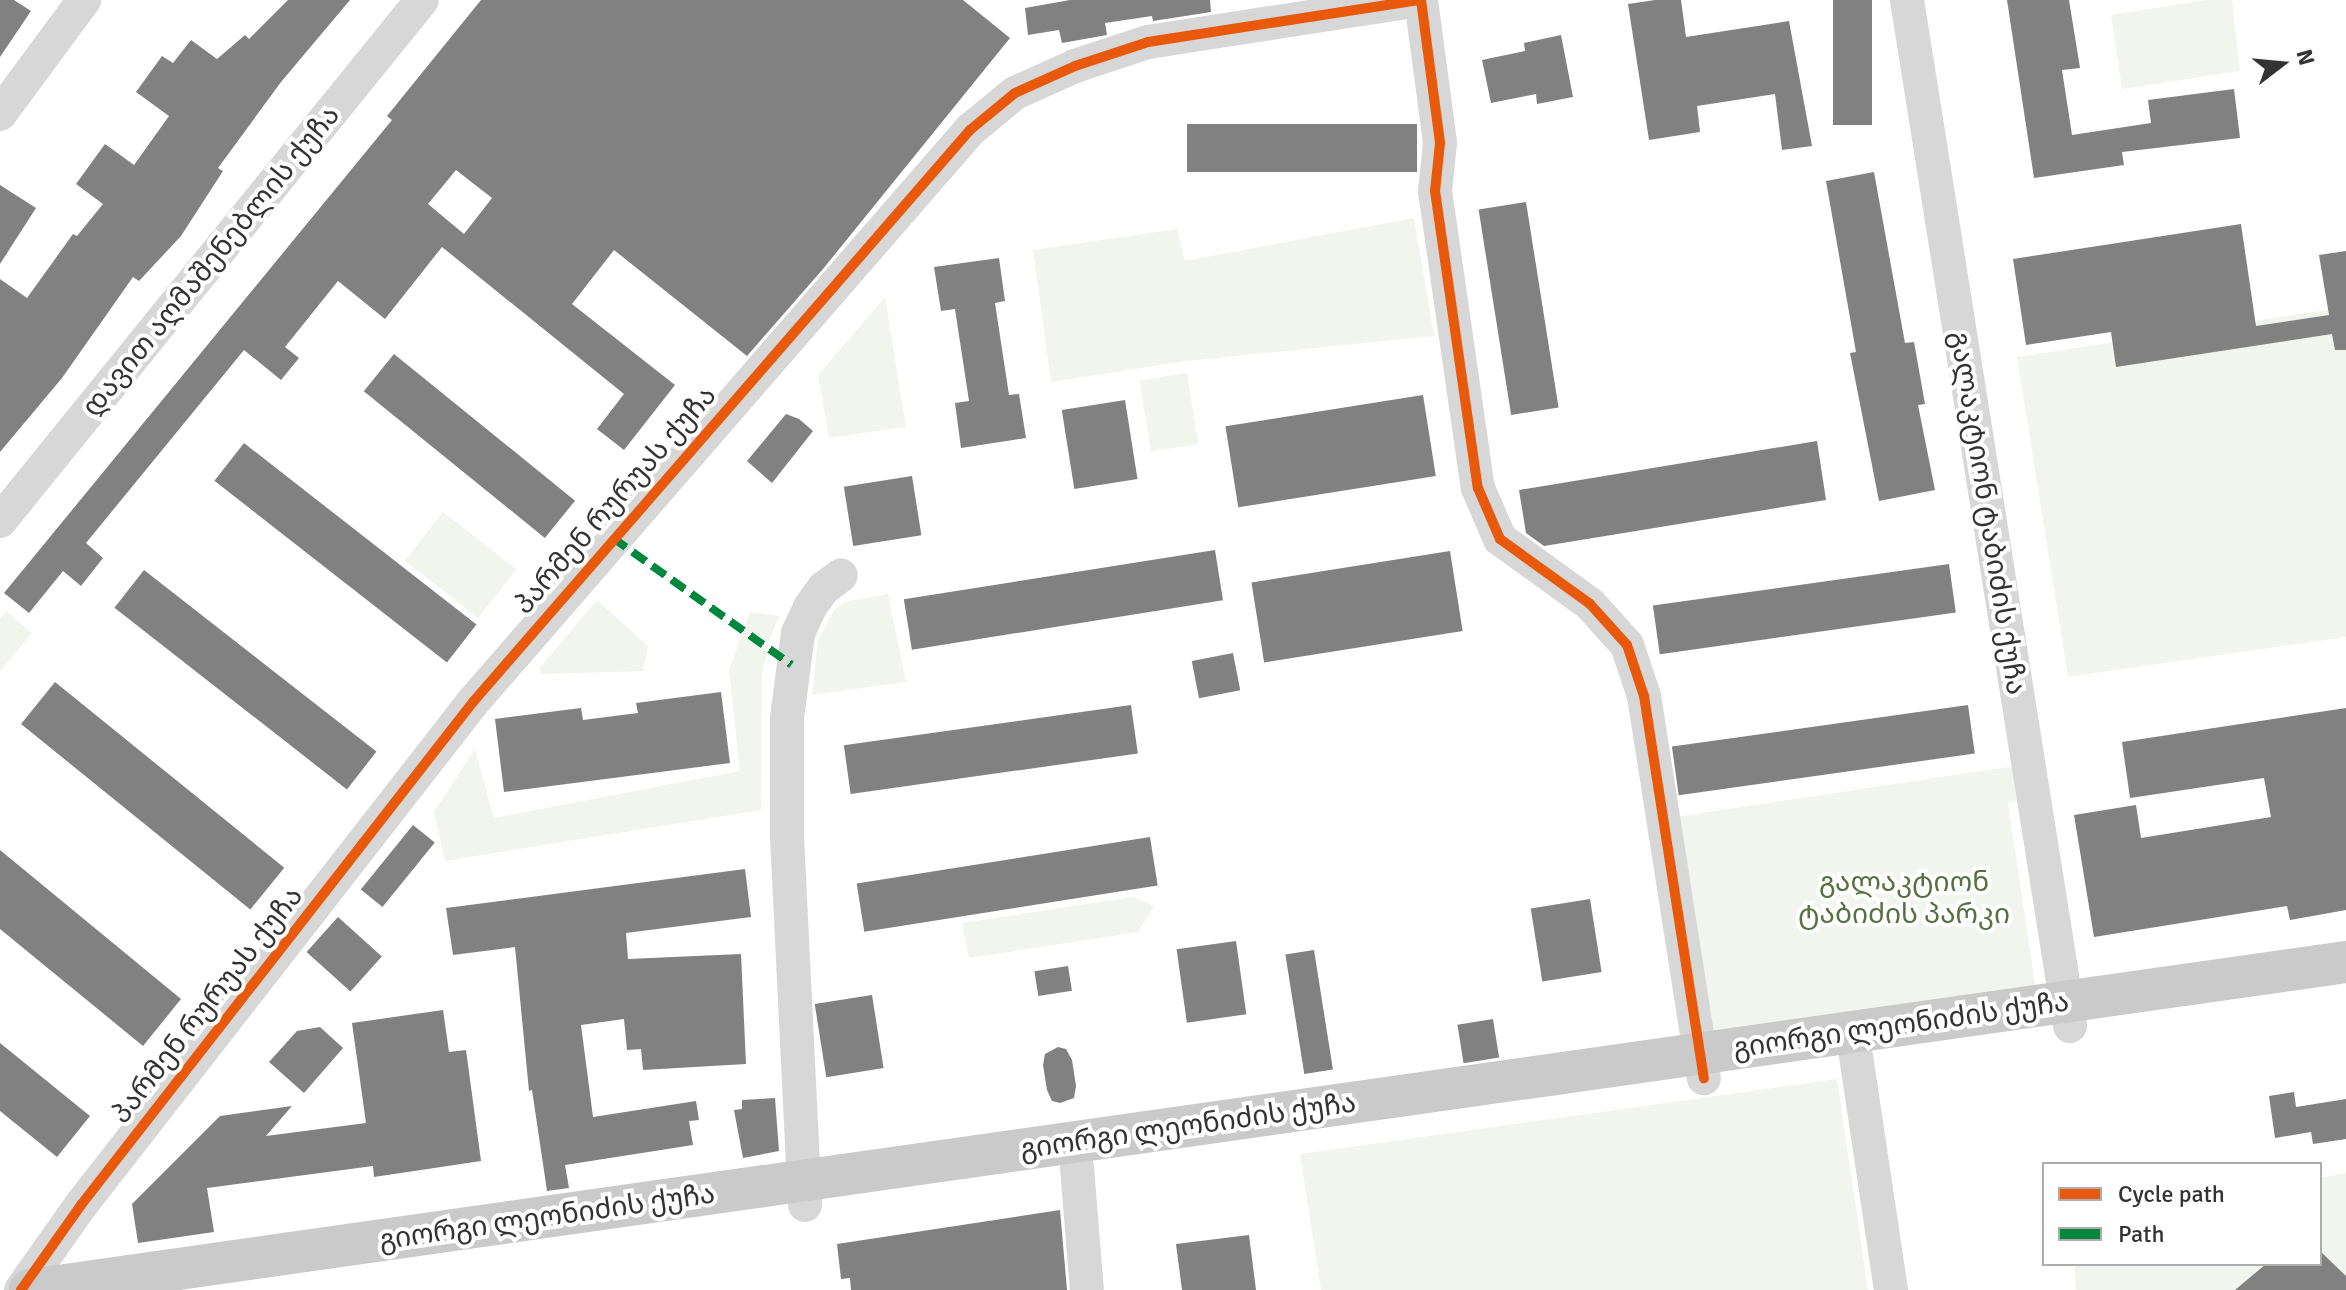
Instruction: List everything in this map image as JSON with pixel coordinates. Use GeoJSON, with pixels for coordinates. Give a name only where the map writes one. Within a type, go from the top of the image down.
{"type":"FeatureCollection","features":[{"type":"Feature","properties":{"kind":"main road","name":"გიორგი ლეონიძის ქუჩა"},"geometry":{"type":"LineString","coordinates":[[206,1290],[804,1192],[1077,1167],[1702,1066],[1856,1056],[2346,962]]}},
{"type":"Feature","properties":{"kind":"main road","name":"გიორგი ლეონიძის ქუჩა"},"geometry":{"type":"LineString","coordinates":[[30,1290],[804,1192],[2068,1014],[2346,987]]}},
{"type":"Feature","properties":{"kind":"street"},"geometry":{"type":"LineString","coordinates":[[0,114],[84,0]]}},
{"type":"Feature","properties":{"kind":"street","name":"დავით აღმაშენებლის ქუჩა"},"geometry":{"type":"LineString","coordinates":[[0,521],[422,0]]}},
{"type":"Feature","properties":{"kind":"street"},"geometry":{"type":"LineString","coordinates":[[1420,0],[1440,143],[1435,191],[1478,488],[1500,539],[1590,604],[1627,645],[1644,696],[1702,1066]]}},
{"type":"Feature","properties":{"kind":"street","name":"პარმენ რურუას ქუჩა"},"geometry":{"type":"LineString","coordinates":[[21,1290],[81,1205],[473,702],[970,130],[1015,93],[1075,66],[1148,42],[1420,0]]}},
{"type":"Feature","properties":{"kind":"street","name":"გალაკტიონ ტაბიძის ქუჩა"},"geometry":{"type":"LineString","coordinates":[[1907,0],[2068,1014]]}},
{"type":"Feature","properties":{"kind":"street"},"geometry":{"type":"LineString","coordinates":[[804,1192],[787,836],[787,718],[798,633],[810,607],[824,588],[841,575]]}},
{"type":"Feature","properties":{"kind":"street"},"geometry":{"type":"LineString","coordinates":[[1856,1056],[1891,1290]]}},
{"type":"Feature","properties":{"kind":"street"},"geometry":{"type":"LineString","coordinates":[[1077,1167],[1087,1290]]}},
{"type":"Feature","properties":{"kind":"green space"},"geometry":{"type":"Polygon","coordinates":[[[2207,0],[2232,0],[2240,71],[2122,89],[2111,15],[2207,0]]]}},
{"type":"Feature","properties":{"kind":"green space"},"geometry":{"type":"Polygon","coordinates":[[[1414,218],[1434,336],[1186,361],[1051,382],[1033,250],[1177,229],[1185,261],[1414,218]]]}},
{"type":"Feature","properties":{"kind":"green space"},"geometry":{"type":"Polygon","coordinates":[[[885,297],[906,427],[829,438],[818,375],[885,297]]]}},
{"type":"Feature","properties":{"kind":"green space"},"geometry":{"type":"Polygon","coordinates":[[[2346,307],[2346,637],[2068,677],[2017,357],[2346,307]]]}},
{"type":"Feature","properties":{"kind":"green space"},"geometry":{"type":"Polygon","coordinates":[[[1187,373],[1198,444],[1151,452],[1140,381],[1187,373]]]}},
{"type":"Feature","properties":{"kind":"green space"},"geometry":{"type":"Polygon","coordinates":[[[443,512],[516,569],[478,618],[405,561],[443,512]]]}},
{"type":"Feature","properties":{"kind":"green space"},"geometry":{"type":"Polygon","coordinates":[[[888,594],[906,682],[812,695],[818,640],[834,610],[845,602],[888,594]]]}},
{"type":"Feature","properties":{"kind":"green space"},"geometry":{"type":"Polygon","coordinates":[[[597,600],[648,646],[643,671],[543,674],[539,669],[597,600]]]}},
{"type":"Feature","properties":{"kind":"green space"},"geometry":{"type":"Polygon","coordinates":[[[6,611],[32,633],[0,672],[0,619],[6,611]]]}},
{"type":"Feature","properties":{"kind":"green space"},"geometry":{"type":"Polygon","coordinates":[[[750,612],[779,616],[769,641],[762,676],[761,810],[445,861],[434,812],[475,749],[494,818],[740,771],[729,670],[750,612]]]}},
{"type":"Feature","properties":{"kind":"green space","name":"გალაკტიონ ტაბიძის პარკი"},"geometry":{"type":"Polygon","coordinates":[[[2014,766],[2019,800],[2008,803],[2035,984],[2024,997],[1707,1042],[1669,818],[2014,766]]]}},
{"type":"Feature","properties":{"kind":"green space"},"geometry":{"type":"Polygon","coordinates":[[[1132,897],[1154,906],[1138,932],[969,958],[962,923],[1132,897]]]}},
{"type":"Feature","properties":{"kind":"green space"},"geometry":{"type":"Polygon","coordinates":[[[1837,1079],[1868,1290],[1321,1290],[1300,1154],[1837,1079]]]}},
{"type":"Feature","properties":{"kind":"green space"},"geometry":{"type":"Polygon","coordinates":[[[2346,1173],[2346,1290],[2076,1290],[2075,1266],[2322,1266],[2322,1178],[2346,1173]]]}},
{"type":"Feature","properties":{"kind":"building"},"geometry":{"type":"Polygon","coordinates":[[[0,0],[14,0],[31,11],[0,57],[0,0]]]}},
{"type":"Feature","properties":{"kind":"building"},"geometry":{"type":"Polygon","coordinates":[[[288,0],[350,0],[281,82],[218,168],[223,171],[181,236],[139,281],[133,277],[62,378],[0,452],[0,279],[27,298],[73,234],[77,236],[103,204],[76,184],[105,144],[134,165],[169,116],[136,92],[162,56],[173,63],[191,40],[217,59],[245,35],[249,39],[288,0]]]}},
{"type":"Feature","properties":{"kind":"building"},"geometry":{"type":"Polygon","coordinates":[[[481,0],[963,0],[1010,38],[823,269],[747,356],[614,250],[572,304],[675,385],[624,450],[597,429],[624,394],[442,247],[385,319],[338,281],[285,347],[299,358],[281,380],[244,350],[86,543],[103,558],[81,586],[63,571],[29,613],[4,593],[392,120],[387,116],[481,0]],[[456,170],[428,204],[464,234],[492,198],[456,170]]]}},
{"type":"Feature","properties":{"kind":"building"},"geometry":{"type":"Polygon","coordinates":[[[1070,0],[1210,0],[1211,12],[1153,21],[1152,16],[1105,23],[1107,35],[1062,43],[1059,30],[1028,35],[1025,8],[1070,0]]]}},
{"type":"Feature","properties":{"kind":"building"},"geometry":{"type":"Polygon","coordinates":[[[1681,0],[1686,37],[1789,21],[1812,146],[1782,150],[1775,94],[1697,106],[1700,132],[1649,140],[1628,4],[1681,0]]]}},
{"type":"Feature","properties":{"kind":"building"},"geometry":{"type":"Polygon","coordinates":[[[1833,0],[1872,0],[1872,125],[1833,125],[1833,0]]]}},
{"type":"Feature","properties":{"kind":"building"},"geometry":{"type":"Polygon","coordinates":[[[2007,0],[2069,0],[2080,68],[2062,70],[2072,135],[2151,123],[2148,100],[2234,89],[2240,138],[2122,152],[2124,165],[2034,178],[2007,0]]]}},
{"type":"Feature","properties":{"kind":"building"},"geometry":{"type":"Polygon","coordinates":[[[1561,35],[1573,97],[1537,104],[1536,94],[1491,103],[1482,60],[1525,51],[1524,43],[1561,35]]]}},
{"type":"Feature","properties":{"kind":"building"},"geometry":{"type":"Polygon","coordinates":[[[1187,124],[1417,124],[1417,172],[1187,172],[1187,124]]]}},
{"type":"Feature","properties":{"kind":"building"},"geometry":{"type":"Polygon","coordinates":[[[1874,172],[1905,343],[1914,342],[1925,404],[1918,405],[1935,490],[1879,501],[1850,353],[1856,352],[1826,181],[1874,172]]]}},
{"type":"Feature","properties":{"kind":"building"},"geometry":{"type":"Polygon","coordinates":[[[0,185],[36,208],[0,264],[0,185]]]}},
{"type":"Feature","properties":{"kind":"building"},"geometry":{"type":"Polygon","coordinates":[[[1526,202],[1559,407],[1511,415],[1479,210],[1526,202]]]}},
{"type":"Feature","properties":{"kind":"building"},"geometry":{"type":"Polygon","coordinates":[[[2241,224],[2256,326],[2329,315],[2319,255],[2346,251],[2346,350],[2335,350],[2332,334],[2116,367],[2111,332],[2026,345],[2013,259],[2241,224]]]}},
{"type":"Feature","properties":{"kind":"building"},"geometry":{"type":"Polygon","coordinates":[[[999,258],[1005,301],[995,303],[1009,395],[1019,394],[1026,438],[961,448],[955,403],[969,401],[955,309],[941,311],[934,267],[999,258]]]}},
{"type":"Feature","properties":{"kind":"building"},"geometry":{"type":"Polygon","coordinates":[[[394,354],[575,501],[545,538],[364,391],[394,354]]]}},
{"type":"Feature","properties":{"kind":"building"},"geometry":{"type":"Polygon","coordinates":[[[1423,395],[1436,476],[1238,507],[1225,426],[1423,395]]]}},
{"type":"Feature","properties":{"kind":"building"},"geometry":{"type":"Polygon","coordinates":[[[1125,400],[1138,479],[1074,489],[1062,410],[1125,400]]]}},
{"type":"Feature","properties":{"kind":"building"},"geometry":{"type":"Polygon","coordinates":[[[786,414],[799,419],[813,431],[772,483],[747,461],[786,414]]]}},
{"type":"Feature","properties":{"kind":"building"},"geometry":{"type":"Polygon","coordinates":[[[1817,441],[1826,500],[1544,546],[1526,533],[1519,490],[1817,441]]]}},
{"type":"Feature","properties":{"kind":"building"},"geometry":{"type":"Polygon","coordinates":[[[244,443],[476,625],[447,662],[214,481],[244,443]]]}},
{"type":"Feature","properties":{"kind":"building"},"geometry":{"type":"Polygon","coordinates":[[[912,476],[921,535],[853,546],[844,487],[912,476]]]}},
{"type":"Feature","properties":{"kind":"building"},"geometry":{"type":"Polygon","coordinates":[[[1215,550],[1223,600],[912,650],[904,599],[1215,550]]]}},
{"type":"Feature","properties":{"kind":"building"},"geometry":{"type":"Polygon","coordinates":[[[1450,551],[1463,631],[1264,662],[1251,582],[1450,551]]]}},
{"type":"Feature","properties":{"kind":"building"},"geometry":{"type":"Polygon","coordinates":[[[1949,564],[1956,613],[1660,654],[1653,606],[1949,564]]]}},
{"type":"Feature","properties":{"kind":"building"},"geometry":{"type":"Polygon","coordinates":[[[144,570],[376,752],[347,789],[114,608],[144,570]]]}},
{"type":"Feature","properties":{"kind":"building"},"geometry":{"type":"Polygon","coordinates":[[[1233,653],[1240,690],[1199,698],[1192,661],[1233,653]]]}},
{"type":"Feature","properties":{"kind":"building"},"geometry":{"type":"Polygon","coordinates":[[[55,682],[284,868],[250,910],[21,724],[55,682]]]}},
{"type":"Feature","properties":{"kind":"building"},"geometry":{"type":"Polygon","coordinates":[[[721,692],[730,763],[504,792],[495,719],[581,708],[583,720],[638,713],[636,703],[721,692]]]}},
{"type":"Feature","properties":{"kind":"building"},"geometry":{"type":"Polygon","coordinates":[[[1131,705],[1138,754],[851,794],[844,745],[1131,705]]]}},
{"type":"Feature","properties":{"kind":"building"},"geometry":{"type":"Polygon","coordinates":[[[1968,705],[1975,754],[1679,795],[1672,747],[1968,705]]]}},
{"type":"Feature","properties":{"kind":"building"},"geometry":{"type":"Polygon","coordinates":[[[2346,708],[2346,910],[2290,920],[2287,906],[2094,937],[2074,815],[2136,805],[2141,838],[2271,817],[2264,778],[2130,798],[2122,742],[2346,708]]]}},
{"type":"Feature","properties":{"kind":"building"},"geometry":{"type":"Polygon","coordinates":[[[413,825],[435,843],[383,907],[361,890],[413,825]]]}},
{"type":"Feature","properties":{"kind":"building"},"geometry":{"type":"Polygon","coordinates":[[[1150,837],[1158,885],[864,932],[857,883],[1150,837]]]}},
{"type":"Feature","properties":{"kind":"building"},"geometry":{"type":"Polygon","coordinates":[[[0,850],[181,999],[143,1046],[0,929],[0,850]]]}},
{"type":"Feature","properties":{"kind":"building"},"geometry":{"type":"Polygon","coordinates":[[[745,869],[751,917],[626,933],[628,959],[741,954],[746,1064],[643,1070],[641,1049],[627,1050],[624,1019],[581,1025],[593,1117],[696,1101],[699,1120],[689,1121],[693,1145],[565,1165],[569,1188],[547,1191],[532,1090],[529,1091],[515,947],[453,955],[446,908],[745,869]]]}},
{"type":"Feature","properties":{"kind":"building"},"geometry":{"type":"Polygon","coordinates":[[[1590,899],[1602,972],[1542,981],[1531,908],[1590,899]]]}},
{"type":"Feature","properties":{"kind":"building"},"geometry":{"type":"Polygon","coordinates":[[[338,917],[382,956],[350,991],[307,952],[338,917]]]}},
{"type":"Feature","properties":{"kind":"building"},"geometry":{"type":"Polygon","coordinates":[[[1236,941],[1246,1014],[1187,1023],[1177,949],[1236,941]]]}},
{"type":"Feature","properties":{"kind":"building"},"geometry":{"type":"Polygon","coordinates":[[[1314,950],[1333,1070],[1304,1074],[1285,955],[1314,950]]]}},
{"type":"Feature","properties":{"kind":"building"},"geometry":{"type":"Polygon","coordinates":[[[1068,966],[1072,991],[1038,996],[1034,971],[1068,966]]]}},
{"type":"Feature","properties":{"kind":"building"},"geometry":{"type":"Polygon","coordinates":[[[872,995],[884,1068],[826,1077],[815,1004],[872,995]]]}},
{"type":"Feature","properties":{"kind":"building"},"geometry":{"type":"Polygon","coordinates":[[[443,1010],[449,1052],[466,1050],[481,1161],[374,1177],[373,1166],[207,1188],[214,1232],[138,1243],[132,1204],[220,1116],[292,1106],[266,1136],[366,1123],[352,1023],[443,1010]]]}},
{"type":"Feature","properties":{"kind":"building"},"geometry":{"type":"Polygon","coordinates":[[[1493,1019],[1499,1058],[1464,1063],[1457,1025],[1493,1019]]]}},
{"type":"Feature","properties":{"kind":"building"},"geometry":{"type":"Polygon","coordinates":[[[320,1027],[343,1048],[304,1093],[269,1062],[297,1031],[320,1027]]]}},
{"type":"Feature","properties":{"kind":"building"},"geometry":{"type":"Polygon","coordinates":[[[0,1043],[90,1116],[57,1157],[0,1111],[0,1043]]]}},
{"type":"Feature","properties":{"kind":"building"},"geometry":{"type":"Polygon","coordinates":[[[1058,1047],[1066,1049],[1072,1060],[1076,1086],[1074,1098],[1060,1103],[1052,1101],[1047,1090],[1043,1065],[1045,1054],[1058,1047]]]}},
{"type":"Feature","properties":{"kind":"building"},"geometry":{"type":"Polygon","coordinates":[[[2294,1092],[2296,1107],[2346,1099],[2346,1139],[2313,1144],[2311,1132],[2275,1138],[2269,1096],[2294,1092]]]}},
{"type":"Feature","properties":{"kind":"building"},"geometry":{"type":"Polygon","coordinates":[[[775,1098],[779,1151],[743,1158],[734,1110],[742,1109],[742,1100],[775,1098]]]}},
{"type":"Feature","properties":{"kind":"building"},"geometry":{"type":"Polygon","coordinates":[[[1060,1210],[1067,1290],[851,1290],[850,1278],[841,1279],[837,1244],[1060,1210]]]}},
{"type":"Feature","properties":{"kind":"building"},"geometry":{"type":"Polygon","coordinates":[[[1249,1235],[1256,1290],[1182,1290],[1176,1244],[1249,1235]]]}},
{"type":"Feature","properties":{"kind":"building"},"geometry":{"type":"Polygon","coordinates":[[[2322,1253],[2346,1276],[2346,1290],[2235,1290],[2264,1266],[2322,1266],[2322,1253]]]}},
{"type":"Feature","properties":{"kind":"marked path"},"geometry":{"type":"LineString","coordinates":[[613,538],[792,665]]}},
{"type":"Feature","properties":{"kind":"cycle path"},"geometry":{"type":"LineString","coordinates":[[21,1290],[81,1205],[473,702],[970,130],[1015,93],[1075,66],[1148,42],[1419,0]]}},
{"type":"Feature","properties":{"kind":"cycle path"},"geometry":{"type":"LineString","coordinates":[[1421,0],[1440,143],[1435,191],[1478,488],[1500,539],[1590,604],[1627,645],[1644,696],[1704,1078]]}}]}
